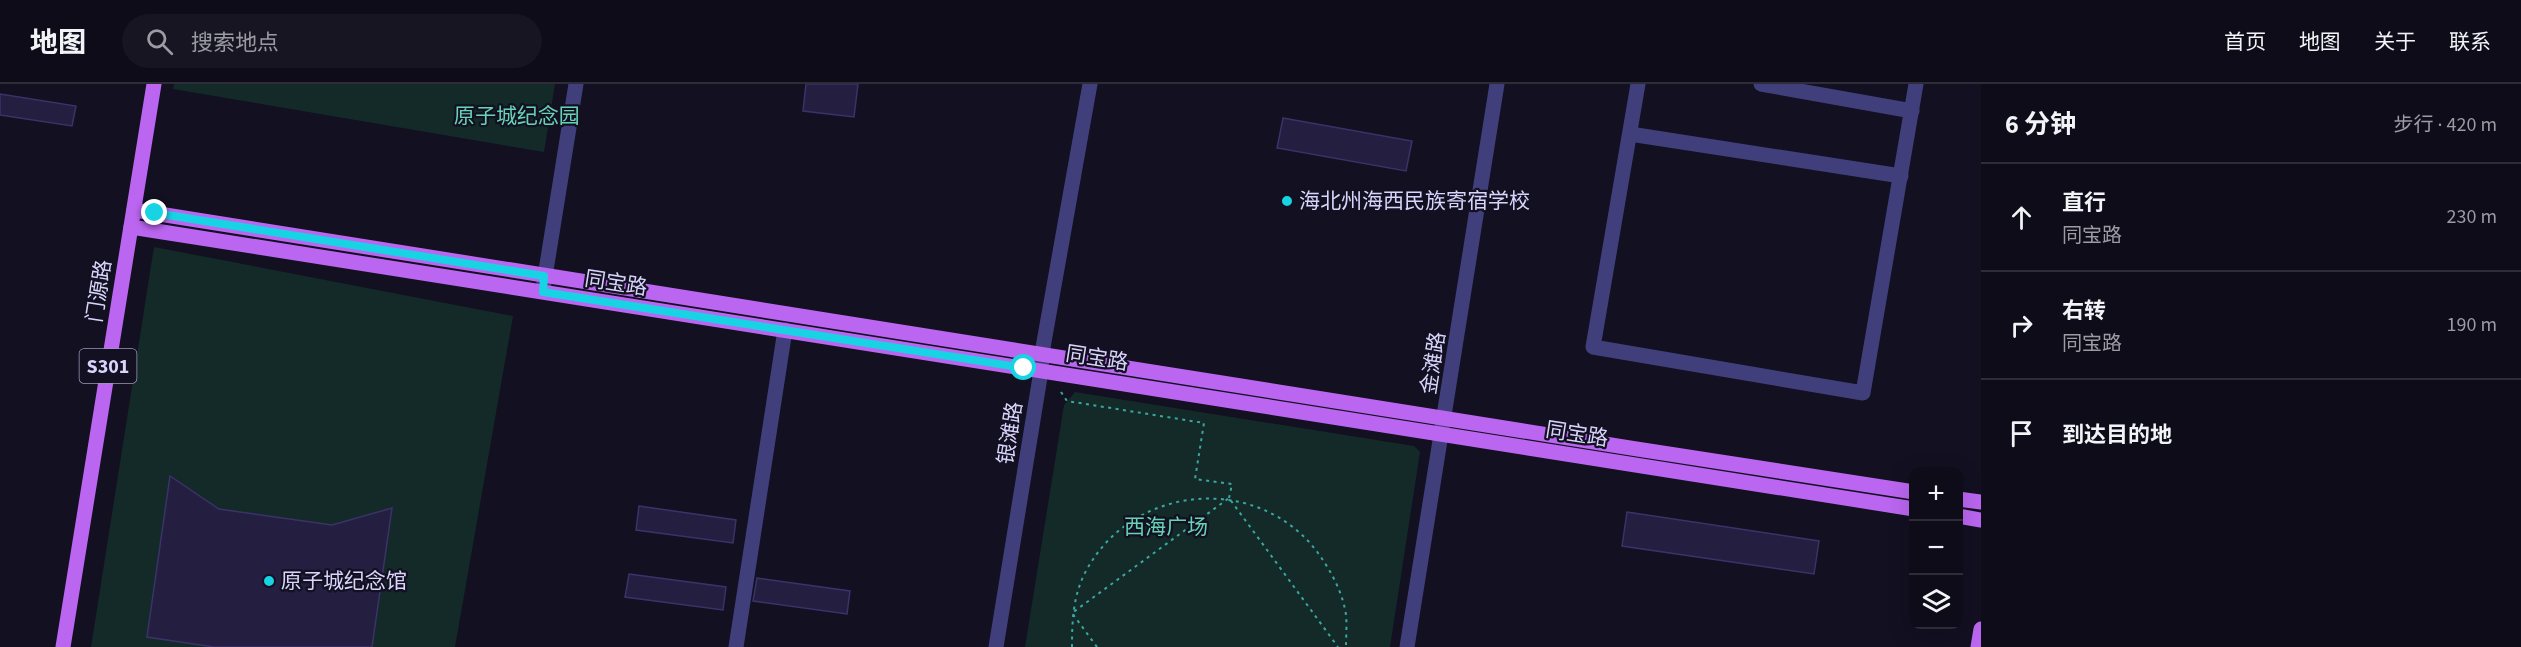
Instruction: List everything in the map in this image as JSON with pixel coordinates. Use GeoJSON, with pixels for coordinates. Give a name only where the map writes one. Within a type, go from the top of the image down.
{"type":"FeatureCollection","features":[{"type":"Feature","properties":{"kind":"main road","name":"门源路"},"geometry":{"type":"LineString","coordinates":[[63,647],[154,84]]}},
{"type":"Feature","properties":{"kind":"main road","name":"同宝路"},"geometry":{"type":"LineString","coordinates":[[134,210],[1042,353],[1444,427],[1909,508]]}},
{"type":"Feature","properties":{"kind":"main road","name":"同宝路"},"geometry":{"type":"LineString","coordinates":[[131,227],[1041,371],[1909,491]]}},
{"type":"Feature","properties":{"kind":"main road"},"geometry":{"type":"LineString","coordinates":[[1963,499],[1981,502]]}},
{"type":"Feature","properties":{"kind":"main road"},"geometry":{"type":"LineString","coordinates":[[1963,517],[1981,520]]}},
{"type":"Feature","properties":{"kind":"main road"},"geometry":{"type":"LineString","coordinates":[[1978,647],[1981,629]]}},
{"type":"Feature","properties":{"kind":"street"},"geometry":{"type":"LineString","coordinates":[[543,292],[576,84]]}},
{"type":"Feature","properties":{"kind":"street","name":"银滩路"},"geometry":{"type":"LineString","coordinates":[[996,647],[1042,353],[1090,84]]}},
{"type":"Feature","properties":{"kind":"street","name":"金滩路"},"geometry":{"type":"LineString","coordinates":[[1407,647],[1444,427],[1497,84]]}},
{"type":"Feature","properties":{"kind":"street"},"geometry":{"type":"LineString","coordinates":[[1638,84],[1593,347],[1863,393],[1916,84]]}},
{"type":"Feature","properties":{"kind":"street"},"geometry":{"type":"LineString","coordinates":[[1761,84],[1912,111]]}},
{"type":"Feature","properties":{"kind":"street"},"geometry":{"type":"LineString","coordinates":[[1630,134],[1901,176]]}},
{"type":"Feature","properties":{"kind":"street"},"geometry":{"type":"LineString","coordinates":[[736,647],[785,330]]}},
{"type":"Feature","properties":{"kind":"path"},"geometry":{"type":"LineString","coordinates":[[1061,392],[1067,400],[1204,423],[1195,479],[1232,484],[1229,498],[1072,613]]}},
{"type":"Feature","properties":{"kind":"path"},"geometry":{"type":"LineString","coordinates":[[1229,498],[1338,647]]}},
{"type":"Feature","properties":{"kind":"path"},"geometry":{"type":"LineString","coordinates":[[1072,647],[1072,613],[1085,572],[1111,537],[1145,512],[1186,499],[1229,498],[1271,512],[1306,537],[1332,572],[1346,614],[1346,647]]}},
{"type":"Feature","properties":{"kind":"path"},"geometry":{"type":"LineString","coordinates":[[1072,613],[1097,647]]}},
{"type":"Feature","properties":{"kind":"green space","name":"原子城纪念园"},"geometry":{"type":"Polygon","coordinates":[[[174,84],[555,84],[544,152],[173,89],[174,84]]]}},
{"type":"Feature","properties":{"kind":"green space"},"geometry":{"type":"Polygon","coordinates":[[[154,247],[513,316],[455,647],[91,647],[154,247]]]}},
{"type":"Feature","properties":{"kind":"green space","name":"西海广场"},"geometry":{"type":"Polygon","coordinates":[[[1075,392],[1414,446],[1420,452],[1390,647],[1025,647],[1064,405],[1075,392]]]}},
{"type":"Feature","properties":{"kind":"building"},"geometry":{"type":"Polygon","coordinates":[[[806,84],[858,84],[854,117],[803,111],[806,84]]]}},
{"type":"Feature","properties":{"kind":"building"},"geometry":{"type":"Polygon","coordinates":[[[0,94],[76,106],[72,126],[0,115],[0,94]]]}},
{"type":"Feature","properties":{"kind":"building"},"geometry":{"type":"Polygon","coordinates":[[[1283,118],[1412,141],[1406,171],[1277,148],[1283,118]]]}},
{"type":"Feature","properties":{"kind":"building","name":"原子城纪念馆"},"geometry":{"type":"Polygon","coordinates":[[[170,476],[219,509],[332,525],[392,508],[372,647],[214,647],[147,637],[170,476]]]}},
{"type":"Feature","properties":{"kind":"building"},"geometry":{"type":"Polygon","coordinates":[[[639,506],[736,520],[733,543],[636,530],[639,506]]]}},
{"type":"Feature","properties":{"kind":"building"},"geometry":{"type":"Polygon","coordinates":[[[1627,512],[1819,541],[1814,574],[1622,546],[1627,512]]]}},
{"type":"Feature","properties":{"kind":"building"},"geometry":{"type":"Polygon","coordinates":[[[629,574],[726,587],[723,610],[625,597],[629,574]]]}},
{"type":"Feature","properties":{"kind":"building"},"geometry":{"type":"Polygon","coordinates":[[[757,578],[850,591],[847,614],[753,601],[757,578]]]}},
{"type":"Feature","properties":{"kind":"place","name":"海北州海西民族寄宿学校"},"geometry":{"type":"Point","coordinates":[1287,201]}},
{"type":"Feature","properties":{"kind":"place","name":"原子城纪念馆"},"geometry":{"type":"Point","coordinates":[269,581]}},
{"type":"Feature","properties":{"kind":"route"},"geometry":{"type":"LineString","coordinates":[[155,213],[544,276],[543,292],[1024,368]]}}]}
